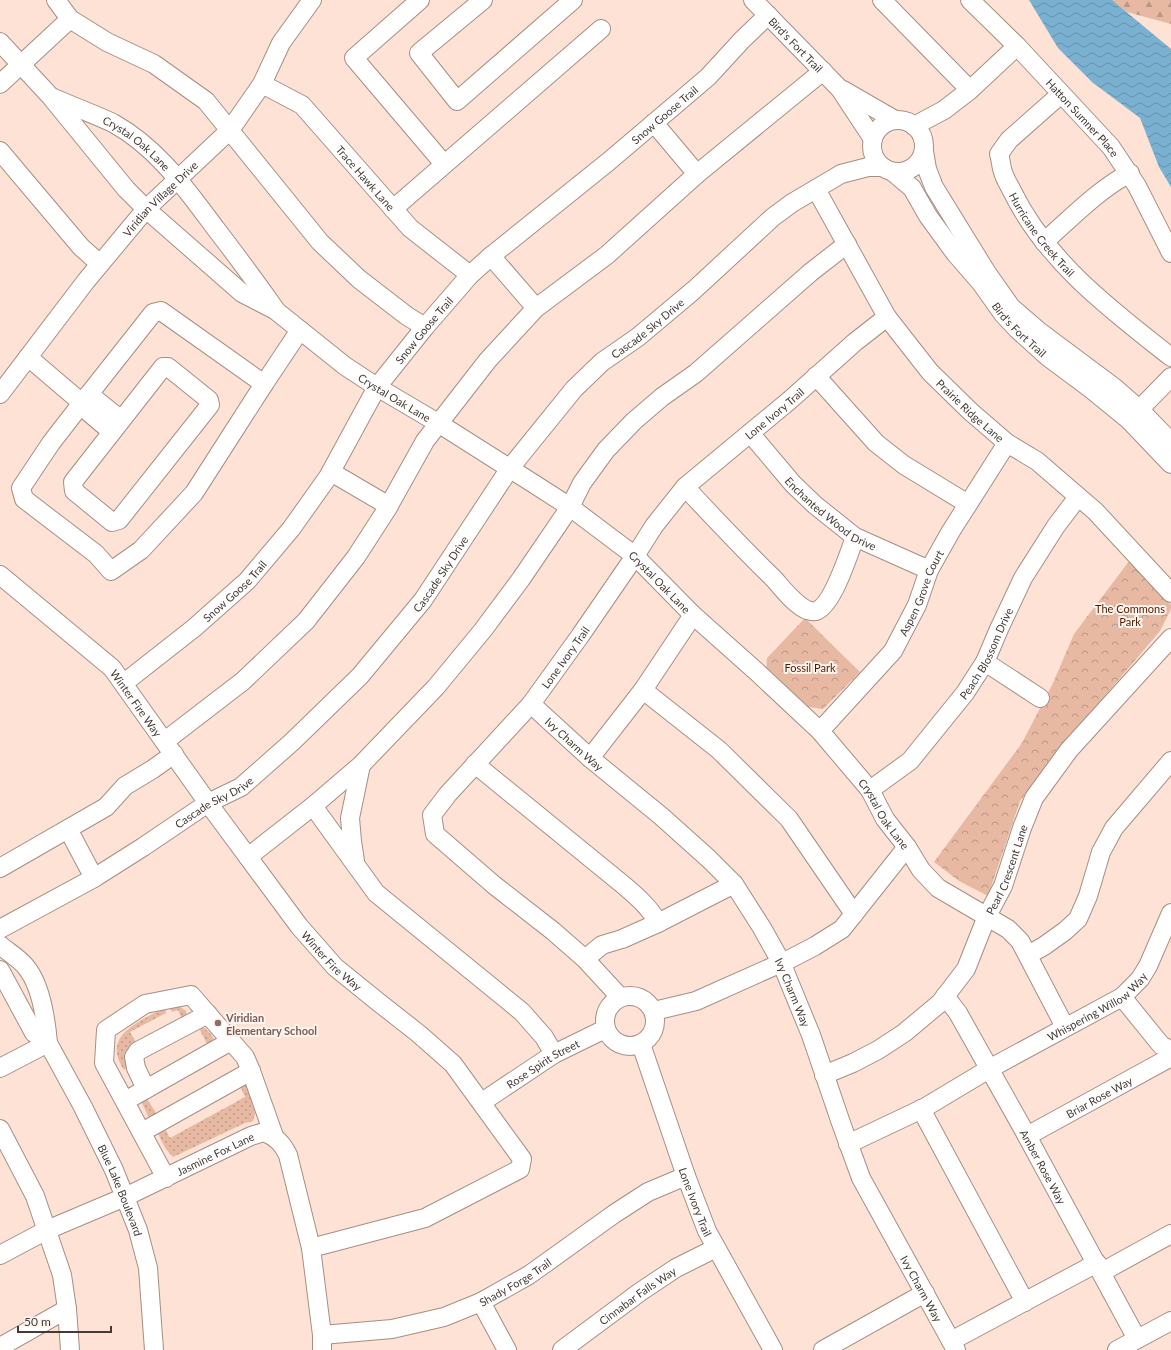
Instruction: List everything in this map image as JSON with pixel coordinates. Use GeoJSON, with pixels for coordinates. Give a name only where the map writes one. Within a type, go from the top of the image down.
{"type":"FeatureCollection","features":[{"type":"Feature","properties":{"kind":"street"},"geometry":{"type":"LineString","coordinates":[[56,0],[70,18],[107,42],[154,64],[206,101],[320,242],[359,279],[407,316],[425,327]]}},
{"type":"Feature","properties":{"kind":"street","name":"Viridian Village Drive"},"geometry":{"type":"LineString","coordinates":[[0,394],[100,264],[146,209],[230,130],[262,84],[281,43],[312,0]]}},
{"type":"Feature","properties":{"kind":"street"},"geometry":{"type":"LineString","coordinates":[[420,0],[354,58],[444,164]]}},
{"type":"Feature","properties":{"kind":"street"},"geometry":{"type":"LineString","coordinates":[[472,4],[419,53],[457,101],[573,0]]}},
{"type":"Feature","properties":{"kind":"street","name":"Bird's Fort Trail"},"geometry":{"type":"LineString","coordinates":[[753,0],[840,89],[873,140]]}},
{"type":"Feature","properties":{"kind":"street"},"geometry":{"type":"LineString","coordinates":[[882,0],[970,90]]}},
{"type":"Feature","properties":{"kind":"street","name":"Hatton Sumner Place"},"geometry":{"type":"LineString","coordinates":[[970,0],[1017,46],[1111,147],[1130,173],[1171,253]]}},
{"type":"Feature","properties":{"kind":"street","name":"Snow Goose Trail"},"geometry":{"type":"LineString","coordinates":[[124,683],[194,628],[247,581],[291,529],[331,472],[377,388],[425,327],[470,275],[491,256],[608,162],[708,77],[742,40],[768,15]]}},
{"type":"Feature","properties":{"kind":"street"},"geometry":{"type":"LineString","coordinates":[[0,84],[21,66],[70,18]]}},
{"type":"Feature","properties":{"kind":"street"},"geometry":{"type":"LineString","coordinates":[[393,209],[601,29]]}},
{"type":"Feature","properties":{"kind":"street","name":"Crystal Oak Lane"},"geometry":{"type":"LineString","coordinates":[[0,42],[51,97],[126,189],[146,209],[242,293],[276,310],[345,366],[377,388],[438,423],[570,507],[635,556],[693,615],[820,731],[870,790],[886,819],[907,847],[921,870],[938,888],[1008,929],[1020,941],[1065,1027]]}},
{"type":"Feature","properties":{"kind":"street"},"geometry":{"type":"LineString","coordinates":[[914,126],[944,110],[970,90],[1017,46]]}},
{"type":"Feature","properties":{"kind":"street"},"geometry":{"type":"LineString","coordinates":[[0,868],[106,806],[125,786],[153,770],[169,748],[306,621],[356,557],[389,506],[425,441],[438,423],[488,360],[536,308],[607,255],[697,174],[823,71]]}},
{"type":"Feature","properties":{"kind":"street","name":"Trace Hawk Lane"},"geometry":{"type":"LineString","coordinates":[[262,84],[302,105],[410,228],[470,275]]}},
{"type":"Feature","properties":{"kind":"street","name":"Bird's Fort Trail"},"geometry":{"type":"LineString","coordinates":[[840,89],[895,120]]}},
{"type":"Feature","properties":{"kind":"street","name":"Hurricane Creek Trail"},"geometry":{"type":"LineString","coordinates":[[1061,94],[1009,140],[999,154],[1003,172],[1022,212],[1044,242],[1069,270],[1111,310],[1171,357]]}},
{"type":"Feature","properties":{"kind":"street","name":"Crystal Oak Lane"},"geometry":{"type":"LineString","coordinates":[[51,97],[113,123],[150,150],[178,178],[260,286],[276,310]]}},
{"type":"Feature","properties":{"kind":"street"},"geometry":{"type":"LineString","coordinates":[[924,147],[919,130],[902,120],[895,120],[887,122],[876,132],[872,149],[874,156],[888,170],[901,172],[909,170],[916,166],[921,159],[924,147],[944,110]]}},
{"type":"Feature","properties":{"kind":"street"},"geometry":{"type":"LineString","coordinates":[[654,123],[697,174]]}},
{"type":"Feature","properties":{"kind":"street","name":"Cascade Sky Drive"},"geometry":{"type":"LineString","coordinates":[[0,929],[94,878],[144,847],[208,803],[241,787],[292,742],[360,676],[423,600],[510,468],[574,389],[602,362],[638,337],[694,290],[773,217],[792,203],[841,174],[873,140]]}},
{"type":"Feature","properties":{"kind":"street","name":"Bird's Fort Trail"},"geometry":{"type":"LineString","coordinates":[[924,147],[927,169],[934,187],[987,273],[1017,329],[1048,356],[1092,389],[1135,415],[1171,442]]}},
{"type":"Feature","properties":{"kind":"street"},"geometry":{"type":"LineString","coordinates":[[0,151],[81,247],[100,264]]}},
{"type":"Feature","properties":{"kind":"street","name":"Cascade Sky Drive"},"geometry":{"type":"LineString","coordinates":[[841,174],[868,167],[888,170]]}},
{"type":"Feature","properties":{"kind":"street","name":"Bird's Fort Trail"},"geometry":{"type":"LineString","coordinates":[[888,170],[912,188],[928,216],[955,253],[980,283],[1007,311]]}},
{"type":"Feature","properties":{"kind":"street"},"geometry":{"type":"LineString","coordinates":[[1044,242],[1090,201],[1119,178],[1130,173]]}},
{"type":"Feature","properties":{"kind":"street","name":"Prairie Ridge Lane"},"geometry":{"type":"LineString","coordinates":[[816,189],[887,317],[930,372],[971,412],[1007,442],[1037,461],[1095,511],[1171,593]]}},
{"type":"Feature","properties":{"kind":"street"},"geometry":{"type":"LineString","coordinates":[[248,857],[362,765],[436,687],[483,630],[521,579],[570,507],[582,483],[606,450],[634,421],[662,397],[696,373],[811,272],[847,244]]}},
{"type":"Feature","properties":{"kind":"street"},"geometry":{"type":"LineString","coordinates":[[491,256],[536,308]]}},
{"type":"Feature","properties":{"kind":"street"},"geometry":{"type":"LineString","coordinates":[[264,384],[161,311],[153,313],[51,443],[21,488],[24,499],[96,554],[111,571],[141,550],[194,494],[300,330]]}},
{"type":"Feature","properties":{"kind":"street","name":"Lone Ivory Trail"},"geometry":{"type":"LineString","coordinates":[[620,997],[585,959],[434,834],[432,816],[448,794],[531,704],[635,556],[654,526],[685,487],[887,317]]}},
{"type":"Feature","properties":{"kind":"street"},"geometry":{"type":"LineString","coordinates":[[28,357],[85,398],[86,410],[113,424]]}},
{"type":"Feature","properties":{"kind":"street"},"geometry":{"type":"LineString","coordinates":[[163,367],[168,367],[209,400],[210,405],[148,484],[119,520],[112,522],[74,491],[73,482],[113,424],[163,367]]}},
{"type":"Feature","properties":{"kind":"street"},"geometry":{"type":"LineString","coordinates":[[816,376],[876,443],[904,465],[968,504]]}},
{"type":"Feature","properties":{"kind":"street"},"geometry":{"type":"LineString","coordinates":[[1135,415],[1171,377]]}},
{"type":"Feature","properties":{"kind":"street","name":"Bird's Fort Trail"},"geometry":{"type":"LineString","coordinates":[[1135,415],[1171,464]]}},
{"type":"Feature","properties":{"kind":"street","name":"Enchanted Wood Drive"},"geometry":{"type":"LineString","coordinates":[[750,433],[793,484],[815,505],[855,537],[929,570]]}},
{"type":"Feature","properties":{"kind":"street","name":"Aspen Grove Court"},"geometry":{"type":"LineString","coordinates":[[820,731],[893,651],[917,605],[929,570],[951,531],[1007,442]]}},
{"type":"Feature","properties":{"kind":"street"},"geometry":{"type":"LineString","coordinates":[[331,472],[389,506]]}},
{"type":"Feature","properties":{"kind":"street"},"geometry":{"type":"LineString","coordinates":[[685,487],[752,558],[795,601],[807,610],[814,612],[819,610],[832,592],[842,573],[855,537]]}},
{"type":"Feature","properties":{"kind":"street","name":"Peach Blossom Drive"},"geometry":{"type":"LineString","coordinates":[[870,790],[910,761],[964,693],[985,662],[998,628],[1023,578],[1056,526],[1078,497]]}},
{"type":"Feature","properties":{"kind":"street","name":"Winter Fire Way"},"geometry":{"type":"LineString","coordinates":[[0,575],[112,668],[208,803],[299,926],[335,967],[376,1002],[419,1034],[453,1064],[522,1159],[520,1169],[425,1218],[311,1248]]}},
{"type":"Feature","properties":{"kind":"street"},"geometry":{"type":"LineString","coordinates":[[590,758],[644,690],[693,615]]}},
{"type":"Feature","properties":{"kind":"street","name":"Pearl Crescent Lane"},"geometry":{"type":"LineString","coordinates":[[824,1075],[853,1063],[878,1050],[904,1033],[940,1003],[966,969],[987,916],[1003,886],[1022,828],[1034,798],[1069,750],[1171,638]]}},
{"type":"Feature","properties":{"kind":"street"},"geometry":{"type":"LineString","coordinates":[[985,662],[1040,698]]}},
{"type":"Feature","properties":{"kind":"street"},"geometry":{"type":"LineString","coordinates":[[644,690],[719,750],[789,819],[854,914]]}},
{"type":"Feature","properties":{"kind":"street","name":"Ivy Charm Way"},"geometry":{"type":"LineString","coordinates":[[531,704],[590,758],[661,816],[709,859],[734,884],[762,928],[781,962],[811,1035],[848,1144],[862,1178],[954,1345]]}},
{"type":"Feature","properties":{"kind":"street"},"geometry":{"type":"LineString","coordinates":[[1028,955],[1066,931],[1078,919],[1088,896],[1101,852],[1114,828],[1171,761]]}},
{"type":"Feature","properties":{"kind":"street"},"geometry":{"type":"LineString","coordinates":[[475,764],[643,902],[658,923]]}},
{"type":"Feature","properties":{"kind":"street"},"geometry":{"type":"LineString","coordinates":[[356,864],[350,818],[362,765]]}},
{"type":"Feature","properties":{"kind":"street"},"geometry":{"type":"LineString","coordinates":[[313,806],[376,893],[522,1012],[544,1037],[554,1054]]}},
{"type":"Feature","properties":{"kind":"street"},"geometry":{"type":"LineString","coordinates":[[68,829],[94,878]]}},
{"type":"Feature","properties":{"kind":"street"},"geometry":{"type":"LineString","coordinates":[[654,1011],[696,1001],[815,946],[842,929],[907,847]]}},
{"type":"Feature","properties":{"kind":"street"},"geometry":{"type":"LineString","coordinates":[[585,959],[602,945],[622,939],[658,923],[734,884]]}},
{"type":"Feature","properties":{"kind":"street","name":"Whispering Willow Way"},"geometry":{"type":"LineString","coordinates":[[848,1144],[921,1109],[989,1069],[1122,996],[1140,979],[1148,966],[1171,913]]}},
{"type":"Feature","properties":{"kind":"street","name":"Blue Lake Boulevard"},"geometry":{"type":"LineString","coordinates":[[0,945],[26,966],[36,986],[46,1025],[48,1043],[83,1107],[114,1170],[138,1230],[148,1268],[154,1350]]}},
{"type":"Feature","properties":{"kind":"street","name":"Blue Lake Boulevard"},"geometry":{"type":"LineString","coordinates":[[0,955],[19,989],[22,1012]]}},
{"type":"Feature","properties":{"kind":"street","name":"Blue Lake Boulevard"},"geometry":{"type":"LineString","coordinates":[[0,970],[34,1033],[48,1043]]}},
{"type":"Feature","properties":{"kind":"street"},"geometry":{"type":"LineString","coordinates":[[166,1178],[104,1063],[106,1030],[145,1004],[191,995],[245,1057],[274,1136],[283,1145],[288,1155],[311,1248],[322,1343]]}},
{"type":"Feature","properties":{"kind":"street"},"geometry":{"type":"LineString","coordinates":[[628,995],[636,996],[650,1004],[654,1011],[656,1020],[654,1030],[649,1038],[641,1044],[633,1047],[624,1046],[616,1042],[610,1036],[606,1028],[604,1019],[607,1010],[612,1002],[620,997],[628,995]]}},
{"type":"Feature","properties":{"kind":"street","name":"Amber Rose Way"},"geometry":{"type":"LineString","coordinates":[[945,996],[958,1013],[1027,1136],[1137,1339]]}},
{"type":"Feature","properties":{"kind":"street"},"geometry":{"type":"LineString","coordinates":[[1122,996],[1161,1045],[1171,1051]]}},
{"type":"Feature","properties":{"kind":"street"},"geometry":{"type":"LineString","coordinates":[[146,1089],[136,1068],[134,1057],[138,1051],[208,1014]]}},
{"type":"Feature","properties":{"kind":"street","name":"Rose Spirit Street"},"geometry":{"type":"LineString","coordinates":[[482,1102],[554,1054],[606,1028]]}},
{"type":"Feature","properties":{"kind":"street"},"geometry":{"type":"LineString","coordinates":[[125,1101],[231,1041]]}},
{"type":"Feature","properties":{"kind":"street"},"geometry":{"type":"LineString","coordinates":[[0,1068],[48,1043]]}},
{"type":"Feature","properties":{"kind":"street","name":"Lone Ivory Trail"},"geometry":{"type":"LineString","coordinates":[[641,1044],[686,1176],[707,1231],[773,1350]]}},
{"type":"Feature","properties":{"kind":"street","name":"Briar Rose Way"},"geometry":{"type":"LineString","coordinates":[[1027,1136],[1161,1064],[1171,1057]]}},
{"type":"Feature","properties":{"kind":"street"},"geometry":{"type":"LineString","coordinates":[[142,1132],[251,1071]]}},
{"type":"Feature","properties":{"kind":"street"},"geometry":{"type":"LineString","coordinates":[[921,1109],[1025,1302]]}},
{"type":"Feature","properties":{"kind":"street"},"geometry":{"type":"LineString","coordinates":[[0,1129],[6,1155],[35,1196],[62,1275],[67,1310],[70,1350]]}},
{"type":"Feature","properties":{"kind":"street","name":"Jasmine Fox Lane"},"geometry":{"type":"LineString","coordinates":[[0,1255],[47,1230],[125,1197],[251,1136],[264,1132],[274,1136]]}},
{"type":"Feature","properties":{"kind":"street","name":"Shady Forge Trail"},"geometry":{"type":"LineString","coordinates":[[322,1343],[444,1317],[481,1302],[528,1275],[608,1218],[648,1192],[686,1176]]}},
{"type":"Feature","properties":{"kind":"street"},"geometry":{"type":"LineString","coordinates":[[954,1345],[1025,1302],[1171,1234]]}},
{"type":"Feature","properties":{"kind":"street","name":"Cinnabar Falls Way"},"geometry":{"type":"LineString","coordinates":[[562,1350],[640,1292],[676,1268],[716,1248]]}},
{"type":"Feature","properties":{"kind":"street"},"geometry":{"type":"LineString","coordinates":[[822,1350],[925,1293]]}},
{"type":"Feature","properties":{"kind":"street"},"geometry":{"type":"LineString","coordinates":[[481,1302],[507,1350]]}},
{"type":"Feature","properties":{"kind":"street"},"geometry":{"type":"LineString","coordinates":[[0,1347],[67,1310]]}},
{"type":"Feature","properties":{"kind":"street"},"geometry":{"type":"LineString","coordinates":[[1117,1350],[1171,1321]]}},
{"type":"Feature","properties":{"kind":"green space"},"geometry":{"type":"Polygon","coordinates":[[[1111,0],[1171,0],[1171,24],[1127,12],[1111,0]]]}},
{"type":"Feature","properties":{"kind":"green space","name":"The Commons Park"},"geometry":{"type":"Polygon","coordinates":[[[1130,560],[1171,605],[1171,609],[1160,631],[1059,750],[1020,801],[988,896],[959,881],[934,862],[1022,743],[1053,683],[1074,634],[1130,560]]]}},
{"type":"Feature","properties":{"kind":"green space","name":"Fossil Park"},"geometry":{"type":"Polygon","coordinates":[[[805,618],[860,672],[823,709],[808,707],[766,672],[767,658],[805,618]]]}},
{"type":"Feature","properties":{"kind":"green space"},"geometry":{"type":"Polygon","coordinates":[[[179,1006],[186,1011],[187,1016],[182,1019],[178,1010],[172,1012],[170,1008],[179,1006]]]}},
{"type":"Feature","properties":{"kind":"green space"},"geometry":{"type":"Polygon","coordinates":[[[163,1008],[166,1013],[130,1032],[137,1044],[128,1067],[124,1070],[118,1058],[117,1048],[120,1039],[134,1025],[163,1008]]]}},
{"type":"Feature","properties":{"kind":"green space"},"geometry":{"type":"Polygon","coordinates":[[[203,1027],[213,1038],[214,1042],[208,1046],[199,1028],[203,1027]]]}},
{"type":"Feature","properties":{"kind":"green space"},"geometry":{"type":"Polygon","coordinates":[[[244,1084],[248,1085],[257,1101],[252,1103],[255,1114],[253,1121],[245,1123],[173,1157],[168,1152],[158,1132],[165,1129],[170,1138],[245,1097],[241,1088],[244,1084]]]}},
{"type":"Feature","properties":{"kind":"green space"},"geometry":{"type":"Polygon","coordinates":[[[146,1097],[156,1113],[151,1119],[141,1101],[146,1097]]]}},
{"type":"Feature","properties":{"kind":"water"},"geometry":{"type":"Polygon","coordinates":[[[1029,0],[1112,0],[1171,49],[1171,187],[1159,167],[1140,118],[1092,82],[1058,48],[1029,0]]]}},
{"type":"Feature","properties":{"kind":"place","name":"Viridian Elementary School"},"geometry":{"type":"Point","coordinates":[218,1023]}}]}
